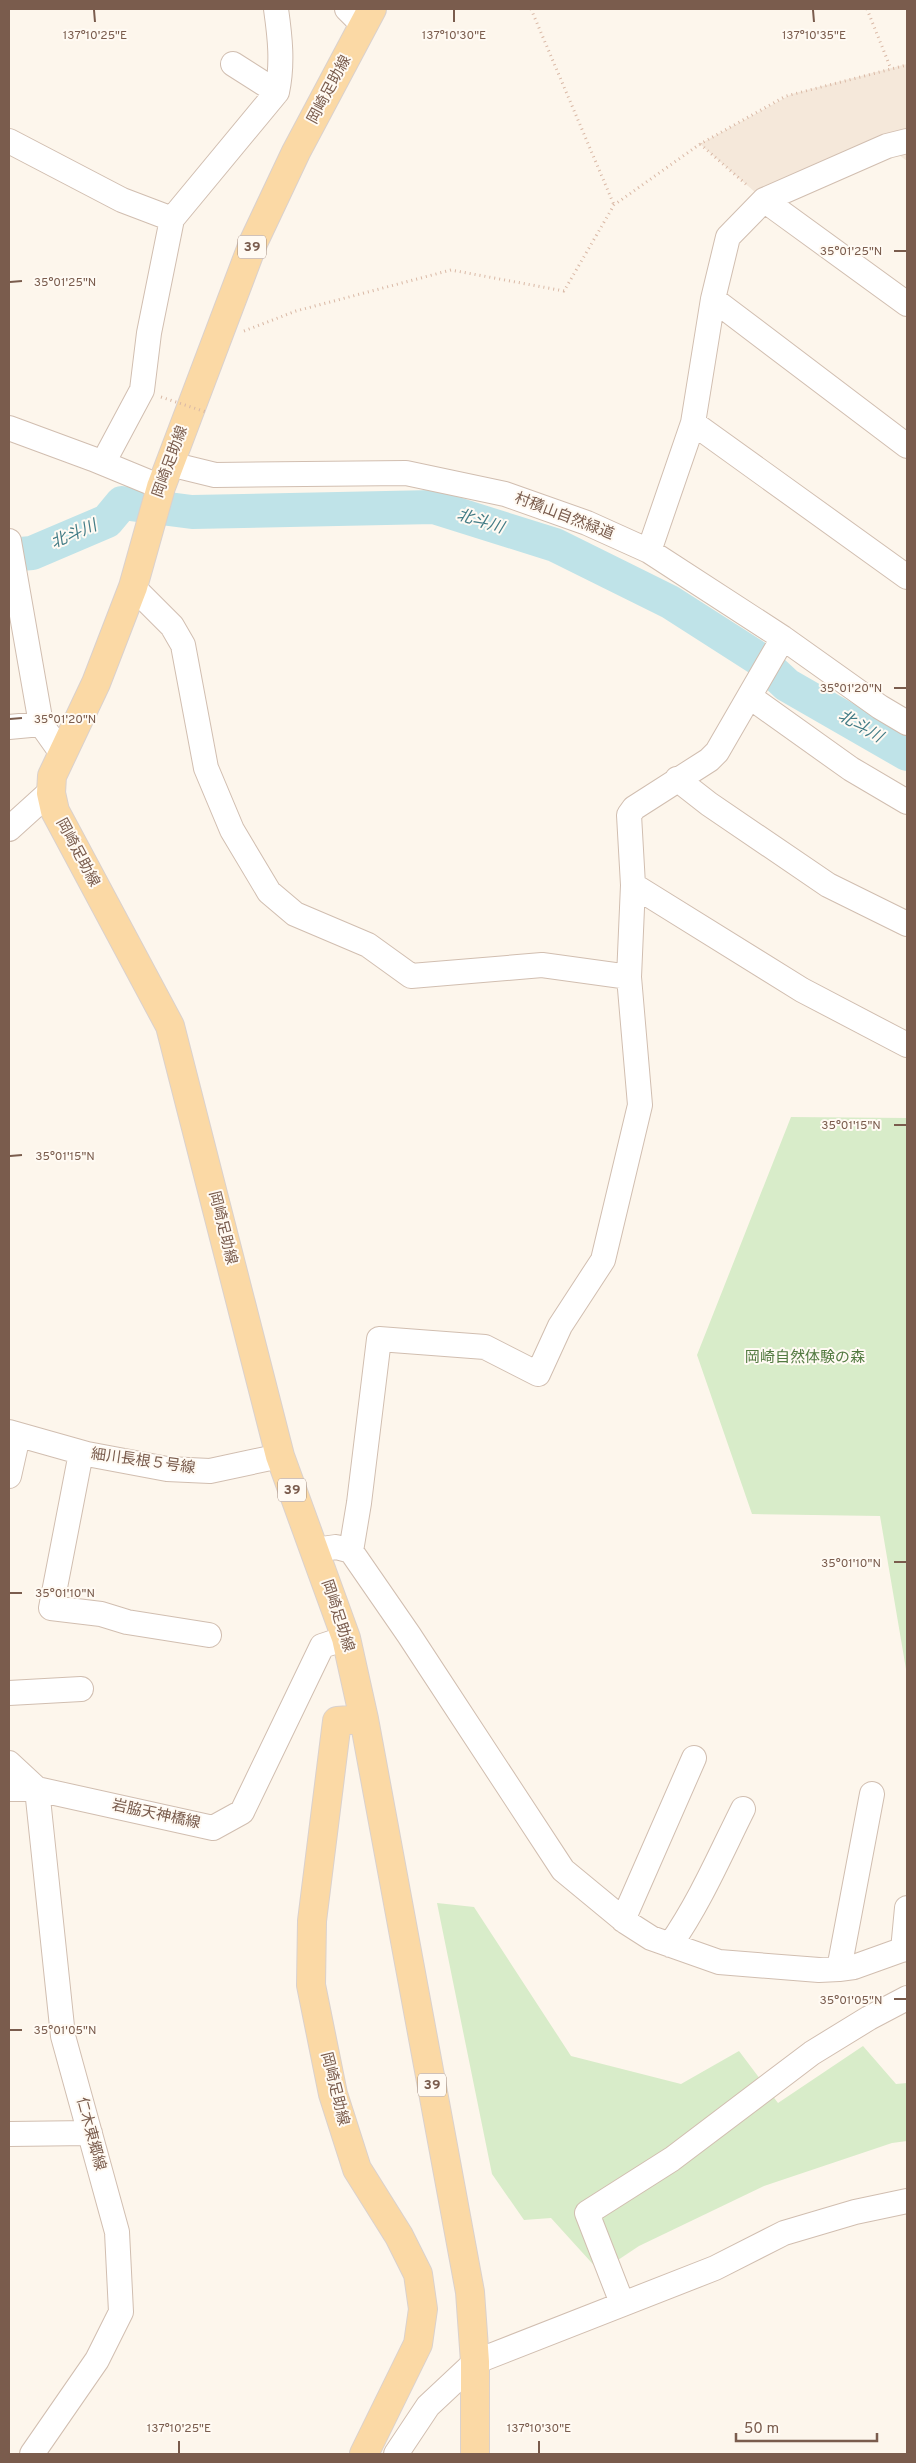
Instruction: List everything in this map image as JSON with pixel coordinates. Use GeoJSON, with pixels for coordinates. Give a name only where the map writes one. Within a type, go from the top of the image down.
{"type":"FeatureCollection","features":[{"type":"Feature","properties":{"kind":"main road","name":"岡崎足助線"},"geometry":{"type":"LineString","coordinates":[[361,14],[258,232],[160,491],[133,587],[96,683],[52,776],[51,791],[55,811],[170,1026],[280,1456],[346,1638],[364,1719],[470,2292],[475,2362],[475,2454]]}},
{"type":"Feature","properties":{"kind":"main road","name":"岡崎足助線"},"geometry":{"type":"LineString","coordinates":[[364,1719],[337,1721],[312,1921],[311,1985],[333,2094],[357,2169],[399,2236],[418,2274],[423,2309],[418,2344],[364,2454]]}},
{"type":"Feature","properties":{"kind":"street"},"geometry":{"type":"LineString","coordinates":[[103,463],[142,390],[149,333],[172,219],[277,92],[280,78],[281,44],[276,9]]}},
{"type":"Feature","properties":{"kind":"street"},"geometry":{"type":"LineString","coordinates":[[233,64],[277,92]]}},
{"type":"Feature","properties":{"kind":"street"},"geometry":{"type":"LineString","coordinates":[[9,141],[122,200],[172,219]]}},
{"type":"Feature","properties":{"kind":"street"},"geometry":{"type":"LineString","coordinates":[[649,551],[693,423],[712,299],[728,237],[764,200],[897,143],[907,161]]}},
{"type":"Feature","properties":{"kind":"street"},"geometry":{"type":"LineString","coordinates":[[764,200],[907,304]]}},
{"type":"Feature","properties":{"kind":"street"},"geometry":{"type":"LineString","coordinates":[[712,299],[907,446]]}},
{"type":"Feature","properties":{"kind":"street"},"geometry":{"type":"LineString","coordinates":[[693,423],[907,577]]}},
{"type":"Feature","properties":{"kind":"street","name":"村積山自然緑道"},"geometry":{"type":"LineString","coordinates":[[9,428],[103,463],[160,491],[215,476],[406,473],[505,494],[587,523],[649,551],[780,642],[907,723]]}},
{"type":"Feature","properties":{"kind":"street"},"geometry":{"type":"LineString","coordinates":[[9,541],[41,724],[63,754]]}},
{"type":"Feature","properties":{"kind":"street"},"geometry":{"type":"LineString","coordinates":[[133,587],[172,626],[183,645],[206,768],[232,830],[269,892],[295,914],[368,945],[411,976],[542,965],[628,977]]}},
{"type":"Feature","properties":{"kind":"street"},"geometry":{"type":"LineString","coordinates":[[351,1551],[359,1503],[379,1338],[485,1347],[538,1374],[560,1326],[603,1260],[640,1105],[628,977],[633,885],[629,815],[634,808],[709,760],[717,752],[780,642]]}},
{"type":"Feature","properties":{"kind":"street"},"geometry":{"type":"LineString","coordinates":[[754,690],[851,769],[907,802]]}},
{"type":"Feature","properties":{"kind":"street"},"geometry":{"type":"LineString","coordinates":[[9,727],[41,724]]}},
{"type":"Feature","properties":{"kind":"street"},"geometry":{"type":"LineString","coordinates":[[677,779],[710,804],[828,884],[907,924]]}},
{"type":"Feature","properties":{"kind":"street"},"geometry":{"type":"LineString","coordinates":[[9,829],[51,791]]}},
{"type":"Feature","properties":{"kind":"street"},"geometry":{"type":"LineString","coordinates":[[633,885],[802,990],[907,1045]]}},
{"type":"Feature","properties":{"kind":"street"},"geometry":{"type":"LineString","coordinates":[[9,1476],[13,1434]]}},
{"type":"Feature","properties":{"kind":"street","name":"細川長根５号線"},"geometry":{"type":"LineString","coordinates":[[13,1434],[81,1453],[167,1469],[210,1471],[280,1456]]}},
{"type":"Feature","properties":{"kind":"street"},"geometry":{"type":"LineString","coordinates":[[81,1453],[51,1608],[101,1614],[127,1622],[209,1635]]}},
{"type":"Feature","properties":{"kind":"street"},"geometry":{"type":"LineString","coordinates":[[315,1550],[336,1547],[351,1551],[425,1659],[563,1870],[623,1920],[651,1938],[719,1962],[819,1970],[839,1969],[854,1967],[905,1949],[907,1908]]}},
{"type":"Feature","properties":{"kind":"street","name":"岩脇天神橋線"},"geometry":{"type":"LineString","coordinates":[[9,1790],[37,1789],[214,1828],[242,1812],[322,1646],[346,1638]]}},
{"type":"Feature","properties":{"kind":"street"},"geometry":{"type":"LineString","coordinates":[[9,1693],[81,1690]]}},
{"type":"Feature","properties":{"kind":"street"},"geometry":{"type":"LineString","coordinates":[[623,1920],[694,1758]]}},
{"type":"Feature","properties":{"kind":"street"},"geometry":{"type":"LineString","coordinates":[[9,1763],[37,1789]]}},
{"type":"Feature","properties":{"kind":"street","name":"仁木東郷線"},"geometry":{"type":"LineString","coordinates":[[32,2454],[97,2360],[121,2312],[117,2232],[63,2036],[37,1789]]}},
{"type":"Feature","properties":{"kind":"street"},"geometry":{"type":"LineString","coordinates":[[839,1969],[872,1794]]}},
{"type":"Feature","properties":{"kind":"street"},"geometry":{"type":"LineString","coordinates":[[670,1944],[688,1920],[715,1869],[743,1809]]}},
{"type":"Feature","properties":{"kind":"street"},"geometry":{"type":"LineString","coordinates":[[622,2303],[587,2213],[672,2159],[812,2053],[869,2018],[907,1998]]}},
{"type":"Feature","properties":{"kind":"street"},"geometry":{"type":"LineString","coordinates":[[9,2134],[90,2134]]}},
{"type":"Feature","properties":{"kind":"street"},"geometry":{"type":"LineString","coordinates":[[396,2454],[428,2406],[475,2362],[715,2268],[784,2233],[855,2212],[907,2201]]}},
{"type":"Feature","properties":{"kind":"path"},"geometry":{"type":"LineString","coordinates":[[531,9],[614,205]]}},
{"type":"Feature","properties":{"kind":"path"},"geometry":{"type":"LineString","coordinates":[[867,9],[891,69]]}},
{"type":"Feature","properties":{"kind":"path"},"geometry":{"type":"LineString","coordinates":[[218,341],[296,311],[451,270],[564,290],[614,205],[700,144],[786,96],[907,64]]}},
{"type":"Feature","properties":{"kind":"path"},"geometry":{"type":"LineString","coordinates":[[700,144],[764,200]]}},
{"type":"Feature","properties":{"kind":"path"},"geometry":{"type":"LineString","coordinates":[[162,397],[206,412]]}},
{"type":"Feature","properties":{"kind":"shaded area"},"geometry":{"type":"Polygon","coordinates":[[[907,64],[907,161],[887,146],[764,200],[700,144],[792,94],[907,64]]]}},
{"type":"Feature","properties":{"kind":"green space","name":"岡崎自然体験の森"},"geometry":{"type":"Polygon","coordinates":[[[791,1117],[907,1118],[907,1675],[880,1516],[752,1514],[697,1355],[791,1117]]]}},
{"type":"Feature","properties":{"kind":"green space"},"geometry":{"type":"Polygon","coordinates":[[[437,1903],[474,1907],[571,2056],[681,2084],[739,2051],[778,2103],[863,2046],[896,2084],[907,2083],[907,2141],[892,2143],[764,2186],[639,2246],[600,2272],[551,2218],[524,2220],[492,2174],[437,1903]]]}},
{"type":"Feature","properties":{"kind":"waterway","name":"北斗川"},"geometry":{"type":"LineString","coordinates":[[9,555],[32,553],[107,521],[122,503],[192,512],[434,507],[555,545],[670,602],[759,659],[787,685],[907,754]]}}]}
